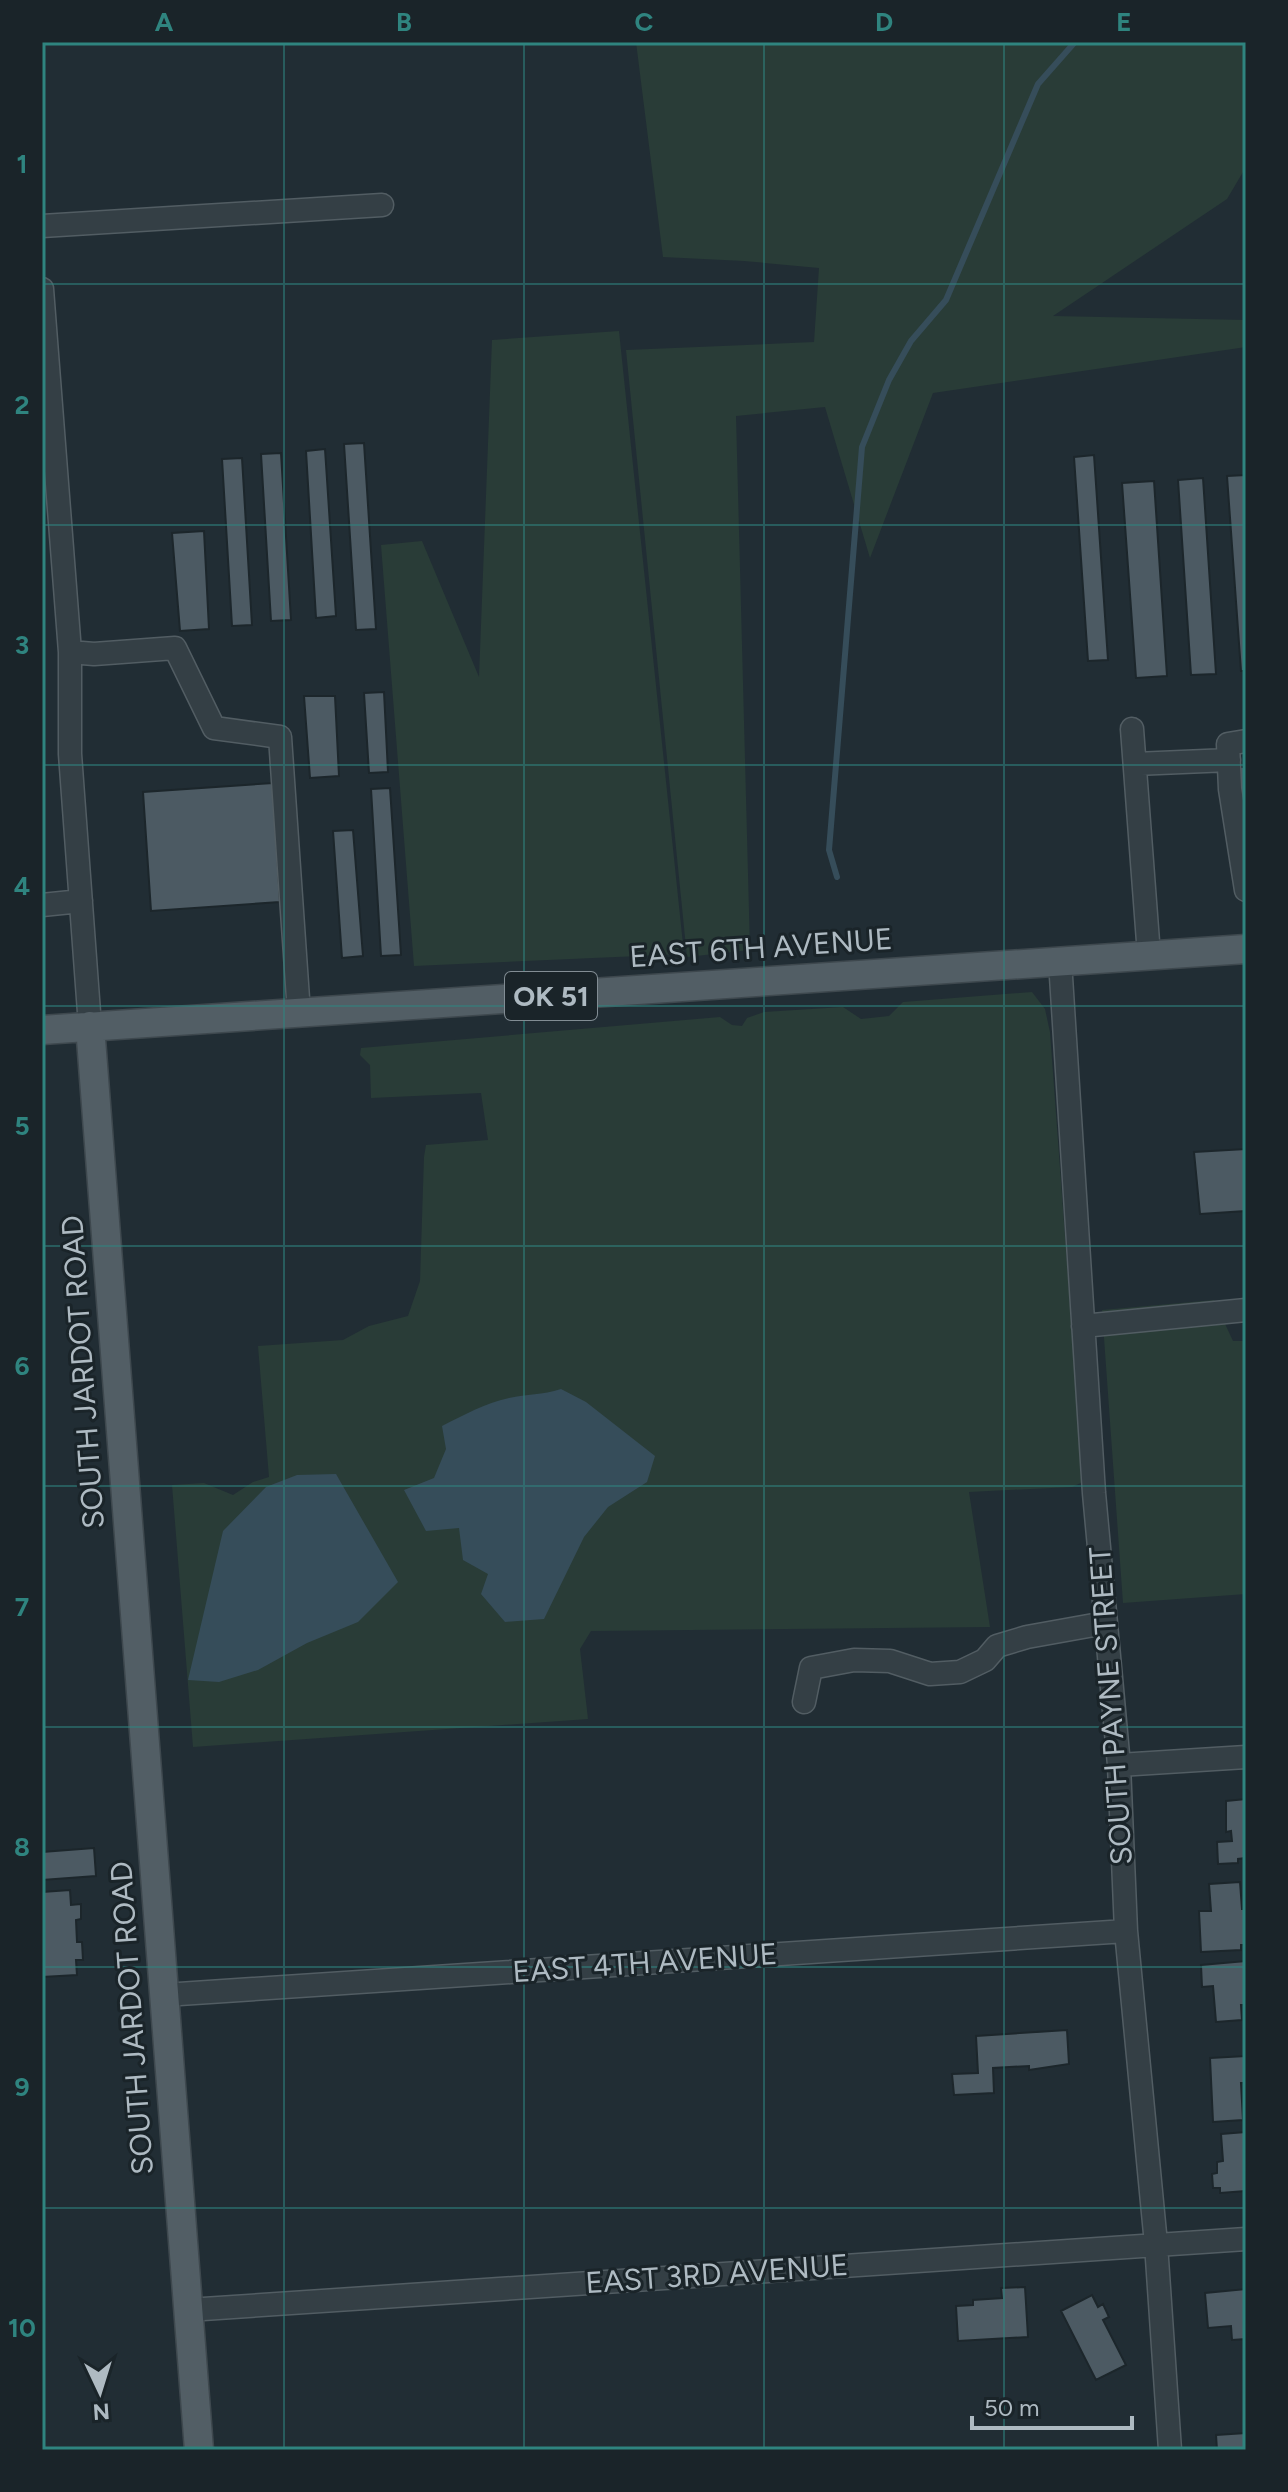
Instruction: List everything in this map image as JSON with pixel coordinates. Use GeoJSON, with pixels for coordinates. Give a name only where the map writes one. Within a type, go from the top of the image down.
{"type":"FeatureCollection","features":[{"type":"Feature","properties":{"kind":"main road","name":"EAST 6TH AVENUE"},"geometry":{"type":"LineString","coordinates":[[42,1030],[1246,949]]}},
{"type":"Feature","properties":{"kind":"main road","name":"SOUTH JARDOT ROAD"},"geometry":{"type":"LineString","coordinates":[[90,1026],[199,2450]]}},
{"type":"Feature","properties":{"kind":"street"},"geometry":{"type":"LineString","coordinates":[[42,226],[382,205]]}},
{"type":"Feature","properties":{"kind":"street","name":"SOUTH JARDOT ROAD"},"geometry":{"type":"LineString","coordinates":[[42,289],[50,486],[70,652],[70,754],[90,1026]]}},
{"type":"Feature","properties":{"kind":"street"},"geometry":{"type":"LineString","coordinates":[[70,652],[94,654],[175,648],[214,728],[280,737],[299,1013]]}},
{"type":"Feature","properties":{"kind":"street"},"geometry":{"type":"LineString","coordinates":[[1132,729],[1149,955]]}},
{"type":"Feature","properties":{"kind":"street"},"geometry":{"type":"LineString","coordinates":[[1246,741],[1228,744],[1230,789],[1246,890]]}},
{"type":"Feature","properties":{"kind":"street"},"geometry":{"type":"LineString","coordinates":[[1135,764],[1229,760]]}},
{"type":"Feature","properties":{"kind":"street"},"geometry":{"type":"LineString","coordinates":[[42,905],[81,901]]}},
{"type":"Feature","properties":{"kind":"street","name":"SOUTH PAYNE STREET"},"geometry":{"type":"LineString","coordinates":[[1060,961],[1083,1326],[1119,1765],[1126,1931],[1156,2244],[1170,2450]]}},
{"type":"Feature","properties":{"kind":"street"},"geometry":{"type":"LineString","coordinates":[[1083,1326],[1246,1310]]}},
{"type":"Feature","properties":{"kind":"street"},"geometry":{"type":"LineString","coordinates":[[804,1702],[811,1668],[835,1662],[890,1661],[930,1674],[960,1672],[985,1660],[997,1646],[1027,1637],[1105,1623]]}},
{"type":"Feature","properties":{"kind":"street"},"geometry":{"type":"LineString","coordinates":[[1119,1765],[1246,1757]]}},
{"type":"Feature","properties":{"kind":"street","name":"EAST 4TH AVENUE"},"geometry":{"type":"LineString","coordinates":[[164,1995],[1126,1931]]}},
{"type":"Feature","properties":{"kind":"street","name":"EAST 3RD AVENUE"},"geometry":{"type":"LineString","coordinates":[[188,2310],[1246,2239]]}},
{"type":"Feature","properties":{"kind":"green space"},"geometry":{"type":"Polygon","coordinates":[[[636,42],[1246,42],[1246,167],[1227,199],[1053,316],[1246,320],[1246,347],[933,393],[870,558],[825,407],[736,416],[750,950],[687,957],[626,350],[814,342],[819,268],[663,257],[636,42]]]}},
{"type":"Feature","properties":{"kind":"green space"},"geometry":{"type":"Polygon","coordinates":[[[619,331],[684,954],[414,966],[381,545],[422,541],[479,677],[492,340],[619,331]]]}},
{"type":"Feature","properties":{"kind":"green space"},"geometry":{"type":"Polygon","coordinates":[[[1032,992],[1045,1009],[1050,1032],[1083,1482],[1072,1487],[969,1492],[990,1627],[591,1631],[580,1649],[588,1719],[193,1747],[172,1485],[204,1483],[233,1495],[253,1482],[269,1477],[258,1346],[343,1340],[369,1326],[408,1316],[420,1281],[426,1145],[488,1140],[481,1093],[371,1098],[370,1065],[360,1055],[361,1048],[720,1017],[732,1025],[742,1026],[747,1018],[764,1012],[843,1007],[861,1019],[889,1016],[903,1002],[1032,992]]]}},
{"type":"Feature","properties":{"kind":"green space"},"geometry":{"type":"Polygon","coordinates":[[[1214,1300],[1233,1341],[1246,1341],[1246,1594],[1123,1603],[1102,1310],[1214,1300]]]}},
{"type":"Feature","properties":{"kind":"water"},"geometry":{"type":"Polygon","coordinates":[[[561,1389],[586,1402],[655,1456],[647,1482],[608,1507],[584,1537],[544,1619],[505,1622],[481,1594],[488,1574],[463,1560],[459,1528],[426,1531],[404,1490],[434,1478],[446,1449],[442,1426],[500,1400],[561,1389]]]}},
{"type":"Feature","properties":{"kind":"water"},"geometry":{"type":"Polygon","coordinates":[[[336,1474],[398,1582],[358,1622],[307,1643],[258,1670],[219,1682],[188,1680],[223,1531],[266,1487],[297,1475],[336,1474]]]}},
{"type":"Feature","properties":{"kind":"building"},"geometry":{"type":"Polygon","coordinates":[[[364,443],[376,629],[356,630],[344,444],[364,443]]]}},
{"type":"Feature","properties":{"kind":"building"},"geometry":{"type":"Polygon","coordinates":[[[325,449],[336,616],[316,618],[306,451],[325,449]]]}},
{"type":"Feature","properties":{"kind":"building"},"geometry":{"type":"Polygon","coordinates":[[[281,453],[291,620],[271,621],[261,454],[281,453]]]}},
{"type":"Feature","properties":{"kind":"building"},"geometry":{"type":"Polygon","coordinates":[[[1094,455],[1108,660],[1088,661],[1074,457],[1094,455]]]}},
{"type":"Feature","properties":{"kind":"building"},"geometry":{"type":"Polygon","coordinates":[[[242,458],[252,625],[232,626],[222,459],[242,458]]]}},
{"type":"Feature","properties":{"kind":"building"},"geometry":{"type":"Polygon","coordinates":[[[1246,475],[1246,671],[1241,671],[1227,476],[1246,475]]]}},
{"type":"Feature","properties":{"kind":"building"},"geometry":{"type":"Polygon","coordinates":[[[1203,478],[1216,674],[1191,675],[1178,480],[1203,478]]]}},
{"type":"Feature","properties":{"kind":"building"},"geometry":{"type":"Polygon","coordinates":[[[1154,481],[1167,676],[1136,678],[1122,483],[1154,481]]]}},
{"type":"Feature","properties":{"kind":"building"},"geometry":{"type":"Polygon","coordinates":[[[204,531],[209,629],[180,631],[172,533],[204,531]]]}},
{"type":"Feature","properties":{"kind":"building"},"geometry":{"type":"Polygon","coordinates":[[[384,692],[388,772],[369,773],[364,693],[384,692]]]}},
{"type":"Feature","properties":{"kind":"building"},"geometry":{"type":"Polygon","coordinates":[[[304,696],[335,696],[339,776],[310,778],[304,696]]]}},
{"type":"Feature","properties":{"kind":"building"},"geometry":{"type":"Polygon","coordinates":[[[1239,767],[1246,767],[1246,836],[1243,836],[1239,767]]]}},
{"type":"Feature","properties":{"kind":"building"},"geometry":{"type":"Polygon","coordinates":[[[273,783],[280,902],[151,911],[143,792],[273,783]]]}},
{"type":"Feature","properties":{"kind":"building"},"geometry":{"type":"Polygon","coordinates":[[[390,788],[401,955],[381,956],[371,789],[390,788]]]}},
{"type":"Feature","properties":{"kind":"building"},"geometry":{"type":"Polygon","coordinates":[[[353,830],[363,956],[342,958],[333,831],[353,830]]]}},
{"type":"Feature","properties":{"kind":"building"},"geometry":{"type":"Polygon","coordinates":[[[1246,1149],[1246,1211],[1200,1214],[1194,1152],[1246,1149]]]}},
{"type":"Feature","properties":{"kind":"building"},"geometry":{"type":"Polygon","coordinates":[[[1246,1799],[1246,1858],[1238,1859],[1238,1863],[1218,1864],[1217,1842],[1232,1841],[1231,1831],[1226,1832],[1226,1801],[1246,1799]]]}},
{"type":"Feature","properties":{"kind":"building"},"geometry":{"type":"Polygon","coordinates":[[[94,1848],[96,1876],[42,1880],[42,1852],[94,1848]]]}},
{"type":"Feature","properties":{"kind":"building"},"geometry":{"type":"Polygon","coordinates":[[[1240,1882],[1242,1909],[1246,1909],[1246,1945],[1241,1945],[1241,1950],[1201,1952],[1199,1911],[1211,1911],[1209,1884],[1240,1882]]]}},
{"type":"Feature","properties":{"kind":"building"},"geometry":{"type":"Polygon","coordinates":[[[70,1890],[71,1905],[81,1904],[81,1919],[76,1920],[77,1942],[82,1942],[83,1960],[76,1960],[77,1975],[42,1977],[42,1892],[70,1890]]]}},
{"type":"Feature","properties":{"kind":"building"},"geometry":{"type":"Polygon","coordinates":[[[1246,1961],[1246,2005],[1241,2005],[1242,2020],[1216,2022],[1213,1986],[1202,1987],[1201,1965],[1246,1961]]]}},
{"type":"Feature","properties":{"kind":"building"},"geometry":{"type":"Polygon","coordinates":[[[1067,2030],[1069,2064],[1029,2070],[1029,2066],[993,2068],[994,2093],[954,2095],[952,2074],[978,2073],[976,2036],[1067,2030]]]}},
{"type":"Feature","properties":{"kind":"building"},"geometry":{"type":"Polygon","coordinates":[[[1246,2056],[1246,2083],[1241,2083],[1243,2120],[1213,2122],[1210,2058],[1246,2056]]]}},
{"type":"Feature","properties":{"kind":"building"},"geometry":{"type":"Polygon","coordinates":[[[1246,2132],[1246,2191],[1220,2193],[1220,2188],[1213,2188],[1212,2174],[1217,2173],[1217,2162],[1223,2161],[1221,2134],[1246,2132]]]}},
{"type":"Feature","properties":{"kind":"building"},"geometry":{"type":"Polygon","coordinates":[[[1025,2287],[1028,2337],[958,2341],[956,2306],[973,2305],[973,2300],[1002,2298],[1001,2288],[1025,2287]]]}},
{"type":"Feature","properties":{"kind":"building"},"geometry":{"type":"Polygon","coordinates":[[[1246,2289],[1246,2339],[1232,2340],[1231,2326],[1208,2328],[1205,2293],[1246,2289]]]}},
{"type":"Feature","properties":{"kind":"building"},"geometry":{"type":"Polygon","coordinates":[[[1092,2295],[1098,2307],[1103,2304],[1109,2317],[1103,2320],[1126,2365],[1096,2380],[1061,2311],[1092,2295]]]}},
{"type":"Feature","properties":{"kind":"building"},"geometry":{"type":"Polygon","coordinates":[[[1246,2433],[1246,2450],[1217,2450],[1216,2435],[1246,2433]]]}},
{"type":"Feature","properties":{"kind":"waterway"},"geometry":{"type":"LineString","coordinates":[[837,877],[829,850],[862,447],[889,380],[911,341],[946,300],[1038,84],[1075,42]]}}]}
